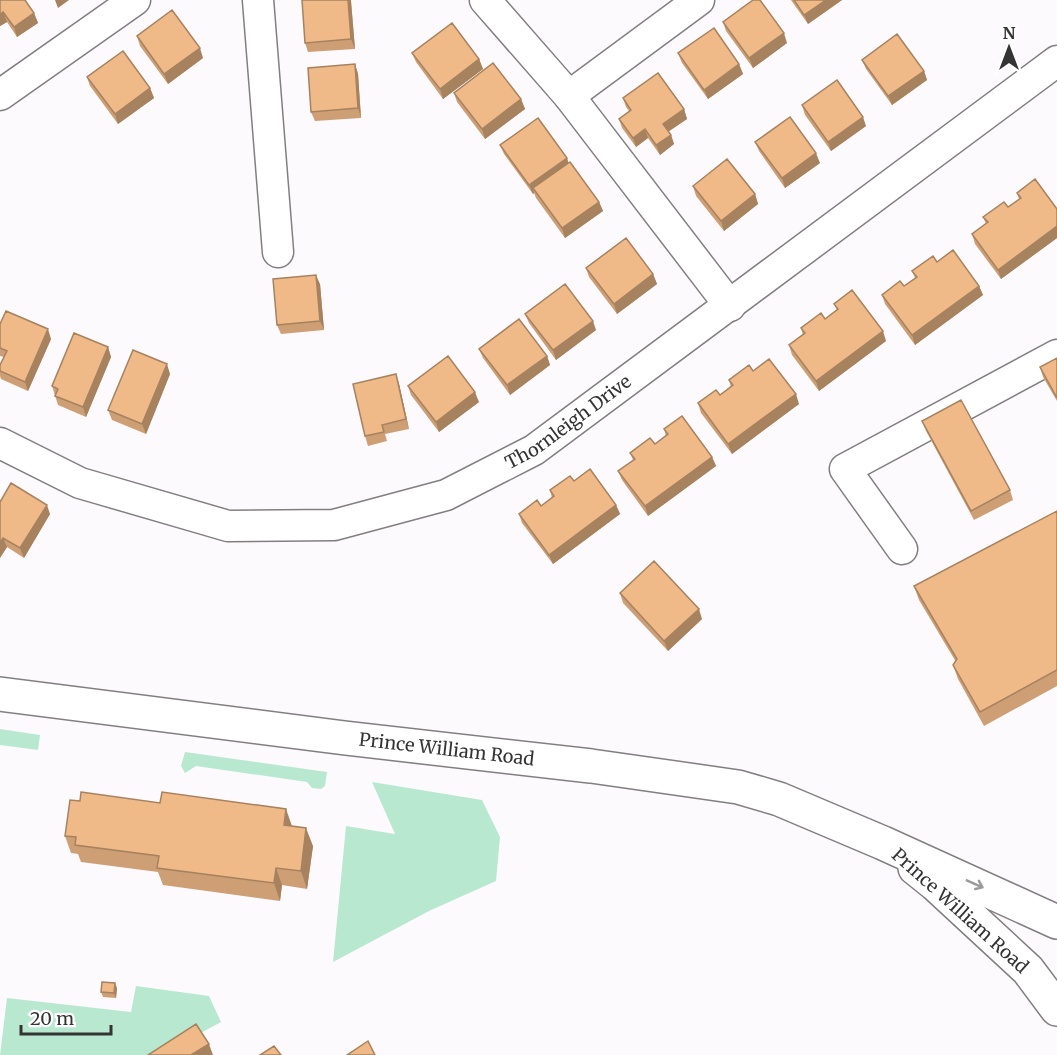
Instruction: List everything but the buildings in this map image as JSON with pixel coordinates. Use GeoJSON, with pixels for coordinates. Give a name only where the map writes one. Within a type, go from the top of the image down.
{"type":"FeatureCollection","features":[{"type":"Feature","properties":{"kind":"main road","name":"Prince William Road"},"geometry":{"type":"LineString","coordinates":[[0,694],[591,766],[738,787],[779,799],[883,843],[1057,922]]}},
{"type":"Feature","properties":{"kind":"main road","name":"Prince William Road"},"geometry":{"type":"LineString","coordinates":[[883,843],[935,884],[1028,970],[1057,1009]]}},
{"type":"Feature","properties":{"kind":"street"},"geometry":{"type":"LineString","coordinates":[[0,95],[135,0]]}},
{"type":"Feature","properties":{"kind":"street"},"geometry":{"type":"LineString","coordinates":[[258,0],[278,252]]}},
{"type":"Feature","properties":{"kind":"street"},"geometry":{"type":"LineString","coordinates":[[485,0],[568,96],[730,306]]}},
{"type":"Feature","properties":{"kind":"street"},"geometry":{"type":"LineString","coordinates":[[568,96],[699,0]]}},
{"type":"Feature","properties":{"kind":"street","name":"Thornleigh Drive"},"geometry":{"type":"LineString","coordinates":[[0,443],[80,483],[228,526],[334,525],[446,495],[534,450],[1057,61]]}},
{"type":"Feature","properties":{"kind":"street"},"geometry":{"type":"LineString","coordinates":[[902,549],[844,469],[1057,355]]}},
{"type":"Feature","properties":{"kind":"green space"},"geometry":{"type":"Polygon","coordinates":[[[0,729],[40,735],[38,750],[0,745],[0,729]]]}},
{"type":"Feature","properties":{"kind":"green space"},"geometry":{"type":"Polygon","coordinates":[[[185,752],[327,772],[325,786],[321,789],[312,788],[307,782],[196,766],[185,773],[181,766],[185,752]]]}},
{"type":"Feature","properties":{"kind":"green space"},"geometry":{"type":"Polygon","coordinates":[[[372,782],[482,800],[500,837],[496,881],[429,911],[333,962],[346,826],[395,834],[372,782]]]}},
{"type":"Feature","properties":{"kind":"green space"},"geometry":{"type":"Polygon","coordinates":[[[136,986],[209,996],[221,1022],[160,1055],[0,1055],[7,998],[131,1012],[136,986]]]}}]}
